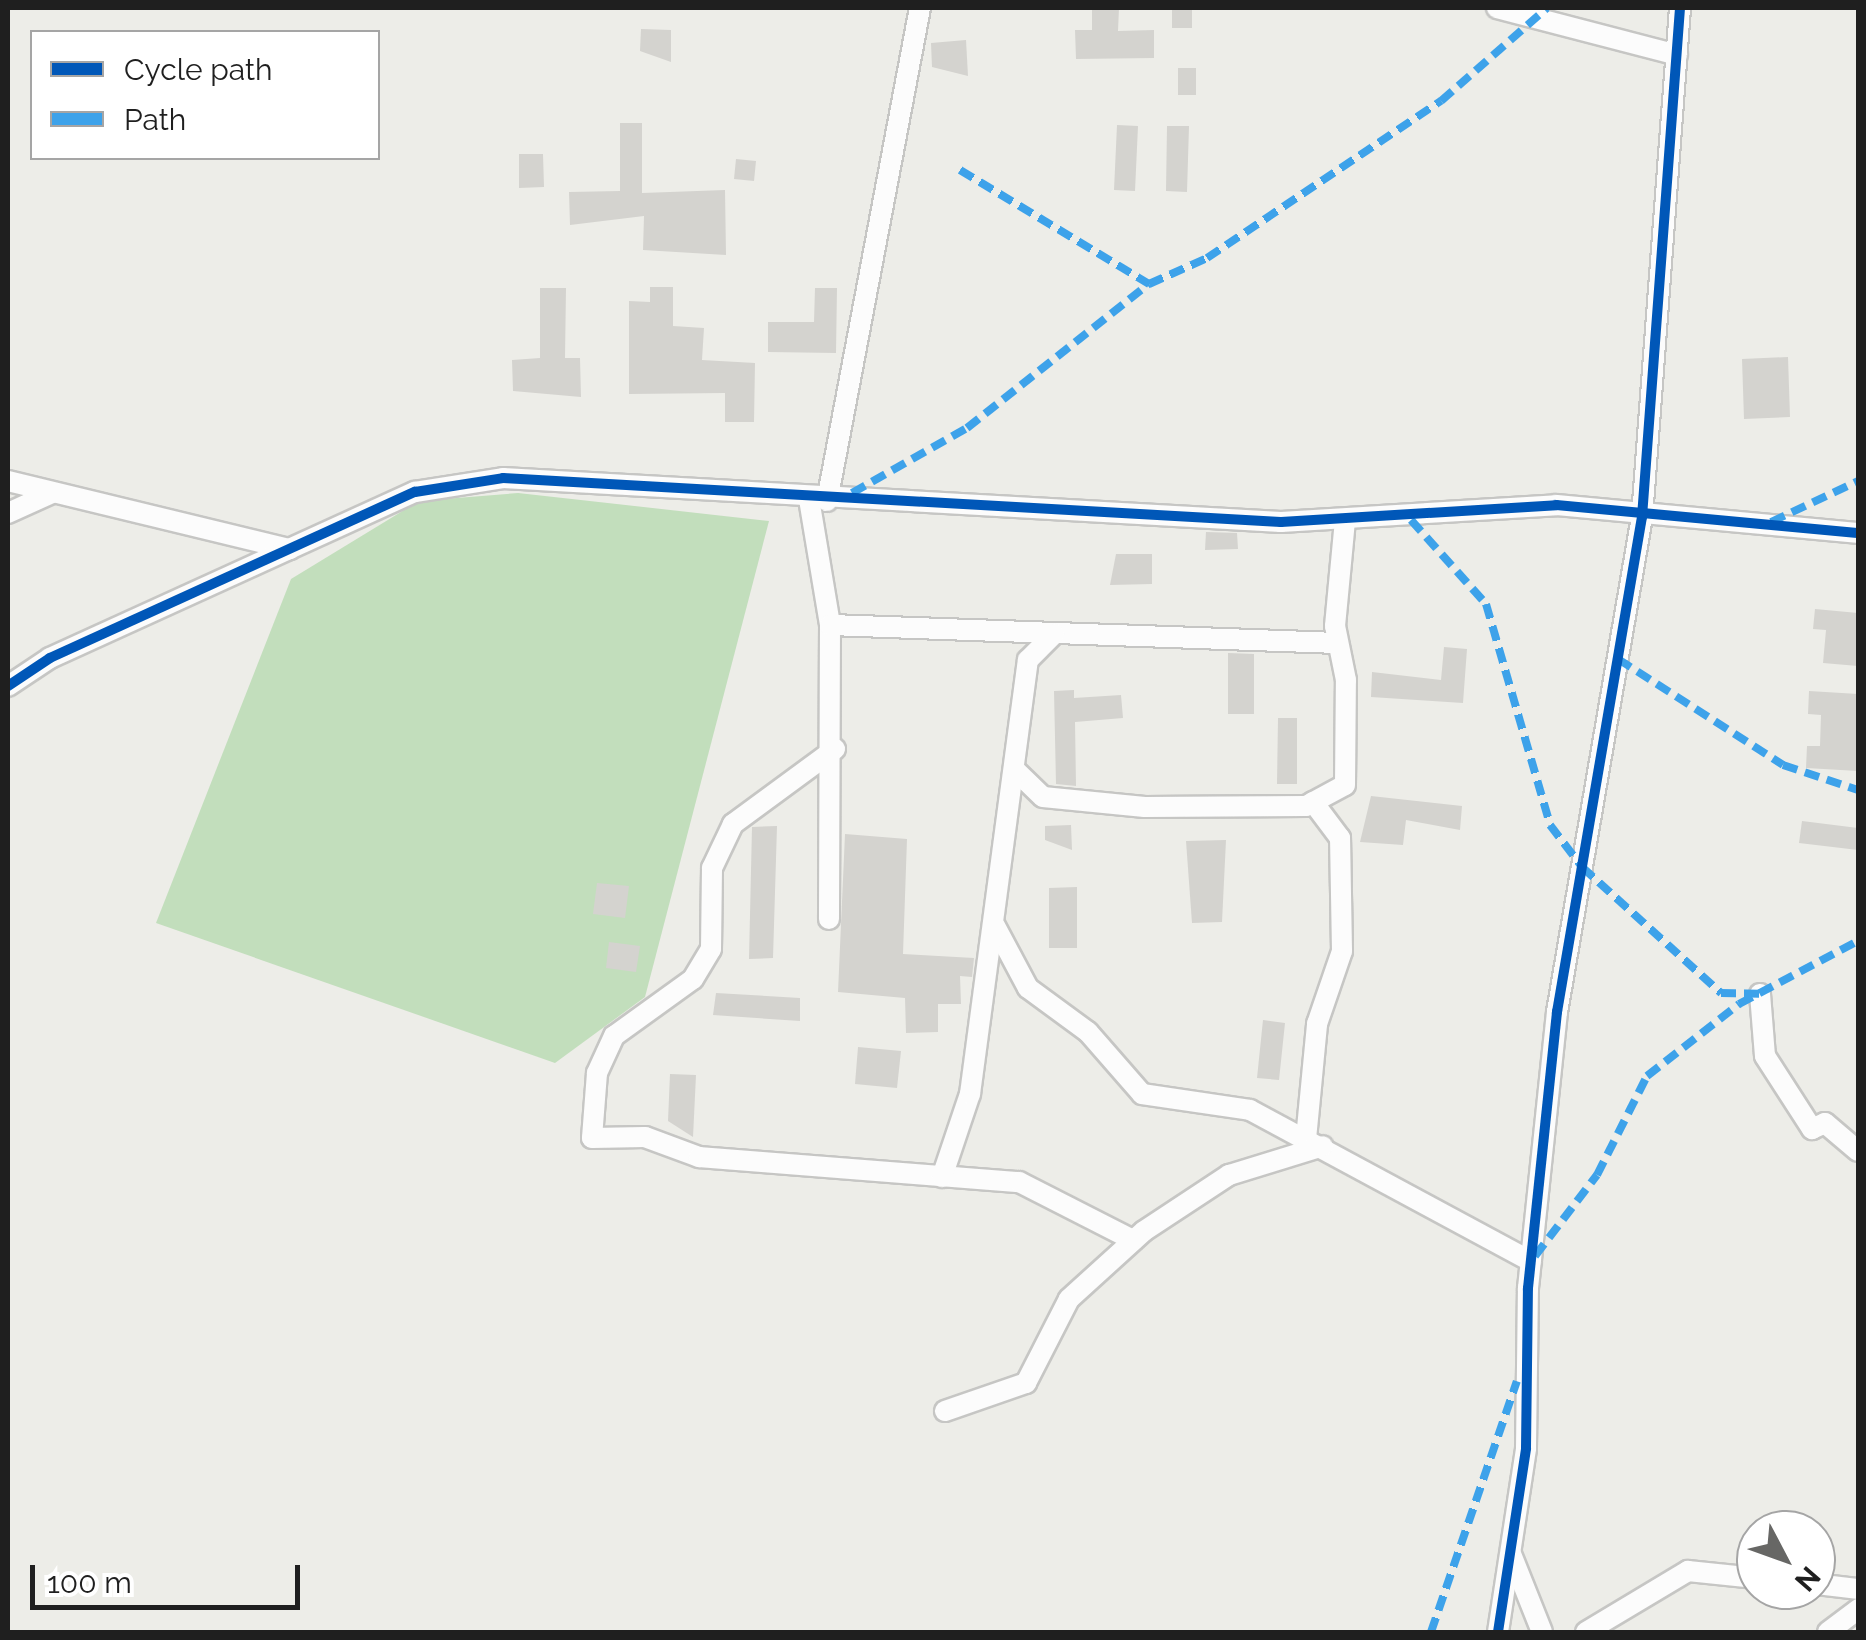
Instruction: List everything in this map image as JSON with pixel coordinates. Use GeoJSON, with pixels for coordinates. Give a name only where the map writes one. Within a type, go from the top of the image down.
{"type":"FeatureCollection","features":[{"type":"Feature","properties":{"kind":"street"},"geometry":{"type":"LineString","coordinates":[[829,920],[835,749],[830,625],[818,500],[920,8]]}},
{"type":"Feature","properties":{"kind":"street"},"geometry":{"type":"LineString","coordinates":[[1496,8],[1677,55]]}},
{"type":"Feature","properties":{"kind":"street"},"geometry":{"type":"LineString","coordinates":[[1498,1632],[1526,1448],[1531,1261],[1557,1012],[1642,518],[1680,8]]}},
{"type":"Feature","properties":{"kind":"street"},"geometry":{"type":"LineString","coordinates":[[8,686],[415,492],[503,478],[818,500],[1345,521],[1556,505],[1642,518],[1858,533]]}},
{"type":"Feature","properties":{"kind":"street"},"geometry":{"type":"LineString","coordinates":[[8,481],[290,550]]}},
{"type":"Feature","properties":{"kind":"street"},"geometry":{"type":"LineString","coordinates":[[8,512],[52,493]]}},
{"type":"Feature","properties":{"kind":"street"},"geometry":{"type":"LineString","coordinates":[[1016,771],[1043,797],[1145,806],[1313,802],[1345,784],[1338,643],[1345,521]]}},
{"type":"Feature","properties":{"kind":"street"},"geometry":{"type":"LineString","coordinates":[[830,625],[1338,643]]}},
{"type":"Feature","properties":{"kind":"street"},"geometry":{"type":"LineString","coordinates":[[942,1177],[970,1094],[1028,660],[1054,634]]}},
{"type":"Feature","properties":{"kind":"street"},"geometry":{"type":"LineString","coordinates":[[835,749],[733,824],[712,868],[711,949],[693,979],[614,1036],[597,1073],[592,1138],[645,1138],[698,1157],[1019,1182],[1133,1240]]}},
{"type":"Feature","properties":{"kind":"street"},"geometry":{"type":"LineString","coordinates":[[1313,802],[1340,838],[1342,951],[1318,1024],[1315,1143]]}},
{"type":"Feature","properties":{"kind":"street"},"geometry":{"type":"LineString","coordinates":[[994,926],[1028,988],[1088,1032],[1142,1094],[1250,1110],[1531,1261]]}},
{"type":"Feature","properties":{"kind":"street"},"geometry":{"type":"LineString","coordinates":[[1760,994],[1764,1056],[1812,1128],[1825,1123],[1858,1151]]}},
{"type":"Feature","properties":{"kind":"street"},"geometry":{"type":"LineString","coordinates":[[945,1410],[1026,1382],[1069,1299],[1133,1240],[1229,1175],[1315,1143]]}},
{"type":"Feature","properties":{"kind":"street"},"geometry":{"type":"LineString","coordinates":[[1510,1552],[1542,1632]]}},
{"type":"Feature","properties":{"kind":"street"},"geometry":{"type":"LineString","coordinates":[[1586,1632],[1688,1571],[1736,1576]]}},
{"type":"Feature","properties":{"kind":"street"},"geometry":{"type":"LineString","coordinates":[[1828,1632],[1858,1609]]}},
{"type":"Feature","properties":{"kind":"green space"},"geometry":{"type":"Polygon","coordinates":[[[518,493],[769,521],[645,997],[555,1063],[156,923],[291,579],[419,501],[518,493]]]}},
{"type":"Feature","properties":{"kind":"building"},"geometry":{"type":"Polygon","coordinates":[[[1092,8],[1119,8],[1118,31],[1154,30],[1154,58],[1076,59],[1075,30],[1092,30],[1092,8]]]}},
{"type":"Feature","properties":{"kind":"building"},"geometry":{"type":"Polygon","coordinates":[[[1172,8],[1192,8],[1192,28],[1172,28],[1172,8]]]}},
{"type":"Feature","properties":{"kind":"building"},"geometry":{"type":"Polygon","coordinates":[[[641,29],[671,30],[671,62],[640,51],[641,29]]]}},
{"type":"Feature","properties":{"kind":"building"},"geometry":{"type":"Polygon","coordinates":[[[966,40],[968,76],[932,67],[931,43],[966,40]]]}},
{"type":"Feature","properties":{"kind":"building"},"geometry":{"type":"Polygon","coordinates":[[[1178,68],[1196,68],[1196,95],[1178,95],[1178,68]]]}},
{"type":"Feature","properties":{"kind":"building"},"geometry":{"type":"Polygon","coordinates":[[[620,123],[642,123],[642,193],[725,190],[726,255],[643,250],[644,216],[570,225],[569,192],[620,191],[620,123]]]}},
{"type":"Feature","properties":{"kind":"building"},"geometry":{"type":"Polygon","coordinates":[[[1117,125],[1138,126],[1135,191],[1114,190],[1117,125]]]}},
{"type":"Feature","properties":{"kind":"building"},"geometry":{"type":"Polygon","coordinates":[[[1167,126],[1189,126],[1187,192],[1166,191],[1167,126]]]}},
{"type":"Feature","properties":{"kind":"building"},"geometry":{"type":"Polygon","coordinates":[[[519,154],[543,154],[544,187],[519,188],[519,154]]]}},
{"type":"Feature","properties":{"kind":"building"},"geometry":{"type":"Polygon","coordinates":[[[736,159],[756,161],[754,181],[734,179],[736,159]]]}},
{"type":"Feature","properties":{"kind":"building"},"geometry":{"type":"Polygon","coordinates":[[[650,287],[673,287],[673,326],[704,328],[702,360],[755,363],[754,422],[725,422],[725,393],[629,394],[629,301],[650,302],[650,287]]]}},
{"type":"Feature","properties":{"kind":"building"},"geometry":{"type":"Polygon","coordinates":[[[540,288],[566,288],[565,358],[580,358],[581,397],[513,391],[512,360],[540,358],[540,288]]]}},
{"type":"Feature","properties":{"kind":"building"},"geometry":{"type":"Polygon","coordinates":[[[815,288],[837,288],[836,353],[768,352],[768,322],[814,322],[815,288]]]}},
{"type":"Feature","properties":{"kind":"building"},"geometry":{"type":"Polygon","coordinates":[[[1788,357],[1790,417],[1744,419],[1742,359],[1788,357]]]}},
{"type":"Feature","properties":{"kind":"building"},"geometry":{"type":"Polygon","coordinates":[[[1206,532],[1237,533],[1238,549],[1205,550],[1206,532]]]}},
{"type":"Feature","properties":{"kind":"building"},"geometry":{"type":"Polygon","coordinates":[[[1116,554],[1152,554],[1152,584],[1110,585],[1116,554]]]}},
{"type":"Feature","properties":{"kind":"building"},"geometry":{"type":"Polygon","coordinates":[[[1815,609],[1858,613],[1858,666],[1823,663],[1826,630],[1813,629],[1815,609]]]}},
{"type":"Feature","properties":{"kind":"building"},"geometry":{"type":"Polygon","coordinates":[[[1444,647],[1467,649],[1463,703],[1371,697],[1372,672],[1441,680],[1444,647]]]}},
{"type":"Feature","properties":{"kind":"building"},"geometry":{"type":"Polygon","coordinates":[[[1228,653],[1254,654],[1254,714],[1228,714],[1228,653]]]}},
{"type":"Feature","properties":{"kind":"building"},"geometry":{"type":"Polygon","coordinates":[[[1074,690],[1074,698],[1121,695],[1123,718],[1075,722],[1076,786],[1056,784],[1054,691],[1074,690]]]}},
{"type":"Feature","properties":{"kind":"building"},"geometry":{"type":"Polygon","coordinates":[[[1809,691],[1858,694],[1858,771],[1806,768],[1807,746],[1820,746],[1821,715],[1808,714],[1809,691]]]}},
{"type":"Feature","properties":{"kind":"building"},"geometry":{"type":"Polygon","coordinates":[[[1278,718],[1297,718],[1297,784],[1277,784],[1278,718]]]}},
{"type":"Feature","properties":{"kind":"building"},"geometry":{"type":"Polygon","coordinates":[[[1371,796],[1462,806],[1460,830],[1406,820],[1403,845],[1360,842],[1371,796]]]}},
{"type":"Feature","properties":{"kind":"building"},"geometry":{"type":"Polygon","coordinates":[[[1802,821],[1858,828],[1858,850],[1799,843],[1802,821]]]}},
{"type":"Feature","properties":{"kind":"building"},"geometry":{"type":"Polygon","coordinates":[[[1071,825],[1072,850],[1045,840],[1045,826],[1071,825]]]}},
{"type":"Feature","properties":{"kind":"building"},"geometry":{"type":"Polygon","coordinates":[[[777,826],[773,958],[749,959],[752,827],[777,826]]]}},
{"type":"Feature","properties":{"kind":"building"},"geometry":{"type":"Polygon","coordinates":[[[845,834],[907,839],[903,954],[974,958],[972,977],[960,976],[961,1004],[938,1004],[938,1032],[906,1033],[905,998],[838,992],[845,834]]]}},
{"type":"Feature","properties":{"kind":"building"},"geometry":{"type":"Polygon","coordinates":[[[1226,840],[1222,922],[1192,923],[1186,841],[1226,840]]]}},
{"type":"Feature","properties":{"kind":"building"},"geometry":{"type":"Polygon","coordinates":[[[597,883],[629,886],[625,918],[593,914],[597,883]]]}},
{"type":"Feature","properties":{"kind":"building"},"geometry":{"type":"Polygon","coordinates":[[[1077,887],[1077,948],[1049,948],[1049,888],[1077,887]]]}},
{"type":"Feature","properties":{"kind":"building"},"geometry":{"type":"Polygon","coordinates":[[[609,942],[640,946],[636,972],[606,968],[609,942]]]}},
{"type":"Feature","properties":{"kind":"building"},"geometry":{"type":"Polygon","coordinates":[[[716,993],[800,998],[800,1021],[713,1015],[716,993]]]}},
{"type":"Feature","properties":{"kind":"building"},"geometry":{"type":"Polygon","coordinates":[[[1263,1020],[1285,1023],[1279,1080],[1257,1078],[1263,1020]]]}},
{"type":"Feature","properties":{"kind":"building"},"geometry":{"type":"Polygon","coordinates":[[[858,1047],[901,1051],[897,1088],[855,1084],[858,1047]]]}},
{"type":"Feature","properties":{"kind":"building"},"geometry":{"type":"Polygon","coordinates":[[[670,1074],[696,1075],[693,1137],[668,1121],[670,1074]]]}},
{"type":"Feature","properties":{"kind":"marked path"},"geometry":{"type":"LineString","coordinates":[[960,170],[1149,284],[1207,258],[1441,101],[1547,8]]}},
{"type":"Feature","properties":{"kind":"marked path"},"geometry":{"type":"LineString","coordinates":[[852,493],[967,428],[1149,284]]}},
{"type":"Feature","properties":{"kind":"marked path"},"geometry":{"type":"LineString","coordinates":[[1771,522],[1858,481]]}},
{"type":"Feature","properties":{"kind":"marked path"},"geometry":{"type":"LineString","coordinates":[[1411,520],[1486,604],[1550,825],[1582,867],[1721,993],[1760,994]]}},
{"type":"Feature","properties":{"kind":"marked path"},"geometry":{"type":"LineString","coordinates":[[1618,659],[1783,765],[1858,790]]}},
{"type":"Feature","properties":{"kind":"marked path"},"geometry":{"type":"LineString","coordinates":[[1535,1256],[1597,1175],[1647,1076],[1739,1004],[1858,941]]}},
{"type":"Feature","properties":{"kind":"marked path"},"geometry":{"type":"LineString","coordinates":[[1431,1632],[1517,1381]]}},
{"type":"Feature","properties":{"kind":"cycle path"},"geometry":{"type":"LineString","coordinates":[[1498,1632],[1526,1448],[1528,1288],[1557,1012],[1642,517],[1680,8]]}},
{"type":"Feature","properties":{"kind":"cycle path"},"geometry":{"type":"LineString","coordinates":[[8,686],[50,658],[415,492],[503,478],[1281,522],[1556,505],[1858,533]]}}]}
